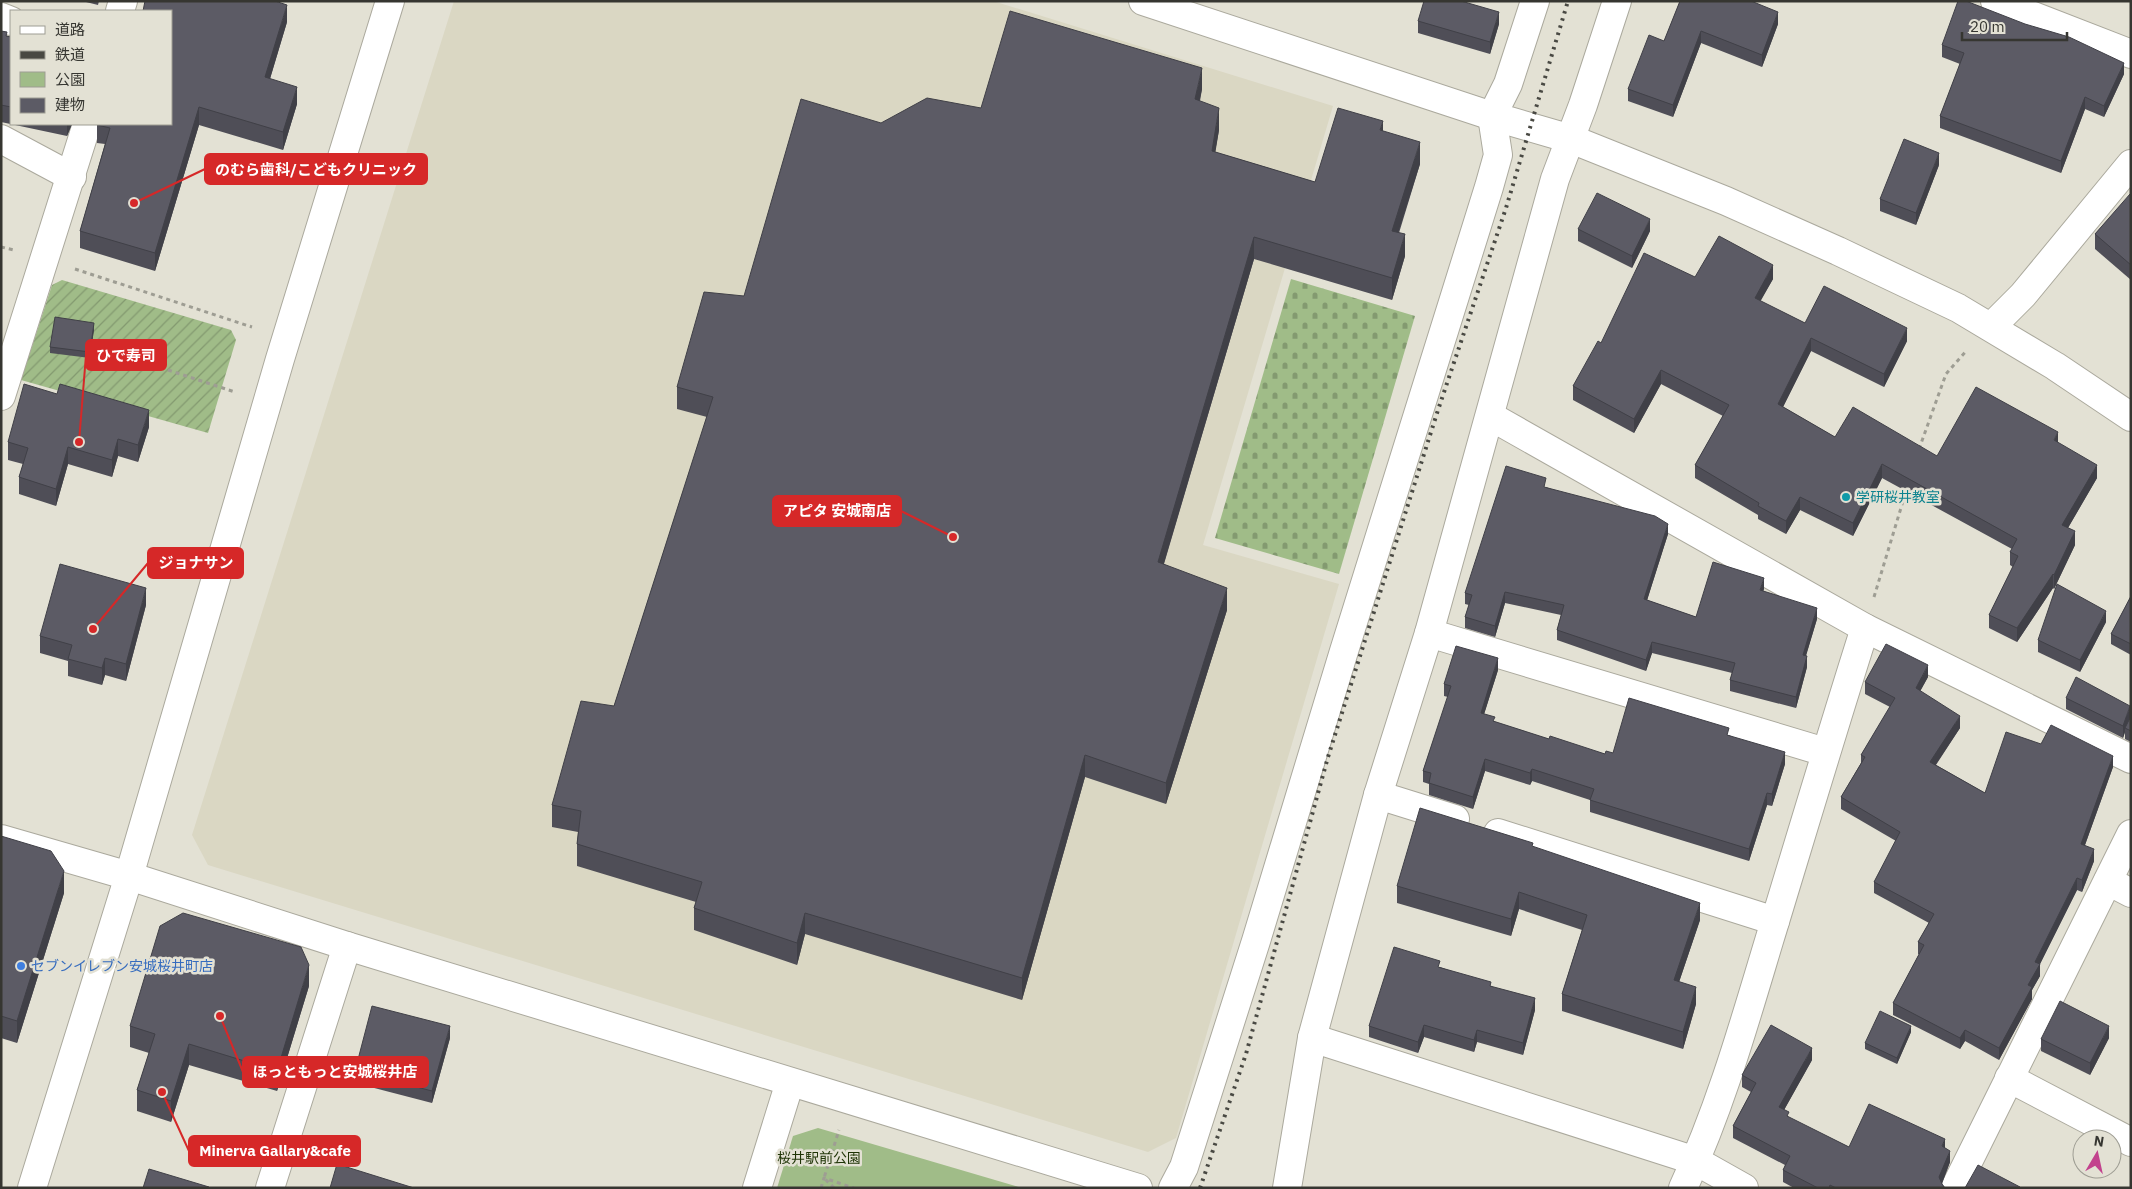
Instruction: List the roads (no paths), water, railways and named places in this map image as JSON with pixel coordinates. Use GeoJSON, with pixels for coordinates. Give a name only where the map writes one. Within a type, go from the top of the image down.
{"type":"FeatureCollection","features":[{"type":"Feature","properties":{"kind":"street"},"geometry":{"type":"LineString","coordinates":[[32,1188],[129,876],[277,369],[390,1]]}},
{"type":"Feature","properties":{"kind":"street"},"geometry":{"type":"LineString","coordinates":[[1143,1],[1492,116],[1571,139],[1726,201],[1838,251],[1958,308],[2055,366],[2131,417]]}},
{"type":"Feature","properties":{"kind":"street"},"geometry":{"type":"LineString","coordinates":[[1173,1188],[1184,1167],[1253,950],[1489,187],[1498,155],[1492,116],[1508,84],[1535,1]]}},
{"type":"Feature","properties":{"kind":"street"},"geometry":{"type":"LineString","coordinates":[[1287,1188],[1312,1038],[1378,795],[1429,633],[1555,179],[1571,139],[1617,1]]}},
{"type":"Feature","properties":{"kind":"street"},"geometry":{"type":"LineString","coordinates":[[1995,1],[2131,54]]}},
{"type":"Feature","properties":{"kind":"street"},"geometry":{"type":"LineString","coordinates":[[4,379],[72,177],[87,125]]}},
{"type":"Feature","properties":{"kind":"street"},"geometry":{"type":"LineString","coordinates":[[1,138],[72,177]]}},
{"type":"Feature","properties":{"kind":"street"},"geometry":{"type":"LineString","coordinates":[[1991,327],[2023,295],[2131,164]]}},
{"type":"Feature","properties":{"kind":"street"},"geometry":{"type":"LineString","coordinates":[[1490,416],[1865,628],[2131,759]]}},
{"type":"Feature","properties":{"kind":"street"},"geometry":{"type":"LineString","coordinates":[[1683,1188],[1696,1161],[1741,1034],[1825,752],[1865,628]]}},
{"type":"Feature","properties":{"kind":"street"},"geometry":{"type":"LineString","coordinates":[[1429,633],[1825,752]]}},
{"type":"Feature","properties":{"kind":"street"},"geometry":{"type":"LineString","coordinates":[[1378,795],[1775,922]]}},
{"type":"Feature","properties":{"kind":"street"},"geometry":{"type":"LineString","coordinates":[[1955,1188],[2009,1078],[2119,887],[2131,834]]}},
{"type":"Feature","properties":{"kind":"street"},"geometry":{"type":"LineString","coordinates":[[1,839],[129,876],[347,946],[1138,1188]]}},
{"type":"Feature","properties":{"kind":"street"},"geometry":{"type":"LineString","coordinates":[[270,1188],[347,946]]}},
{"type":"Feature","properties":{"kind":"street"},"geometry":{"type":"LineString","coordinates":[[1312,1038],[1696,1161],[1744,1188]]}},
{"type":"Feature","properties":{"kind":"street"},"geometry":{"type":"LineString","coordinates":[[2009,1078],[2131,1142]]}},
{"type":"Feature","properties":{"kind":"street"},"geometry":{"type":"LineString","coordinates":[[756,1188],[790,1082]]}},
{"type":"Feature","properties":{"kind":"railway"},"geometry":{"type":"LineString","coordinates":[[1200,1188],[1246,1054],[1328,757],[1438,410],[1506,208],[1568,1]]}},
{"type":"Feature","properties":{"kind":"place","name":"のむら歯科/こどもクリニック"},"geometry":{"type":"Point","coordinates":[134,203]}},
{"type":"Feature","properties":{"kind":"place","name":"ひで寿司"},"geometry":{"type":"Point","coordinates":[79,442]}},
{"type":"Feature","properties":{"kind":"place","name":"学研桜井教室"},"geometry":{"type":"Point","coordinates":[1846,497]}},
{"type":"Feature","properties":{"kind":"place","name":"アピタ 安城南店"},"geometry":{"type":"Point","coordinates":[953,537]}},
{"type":"Feature","properties":{"kind":"place","name":"ジョナサン"},"geometry":{"type":"Point","coordinates":[93,629]}},
{"type":"Feature","properties":{"kind":"place","name":"セブンイレブン安城桜井町店"},"geometry":{"type":"Point","coordinates":[21,966]}},
{"type":"Feature","properties":{"kind":"place","name":"ほっともっと安城桜井店"},"geometry":{"type":"Point","coordinates":[220,1016]}},
{"type":"Feature","properties":{"kind":"place","name":"Minerva Gallary&cafe"},"geometry":{"type":"Point","coordinates":[162,1092]}},
{"type":"Feature","properties":{"kind":"park label","name":"桜井駅前公園"},"geometry":{"type":"Point","coordinates":[819,1158]}}]}
